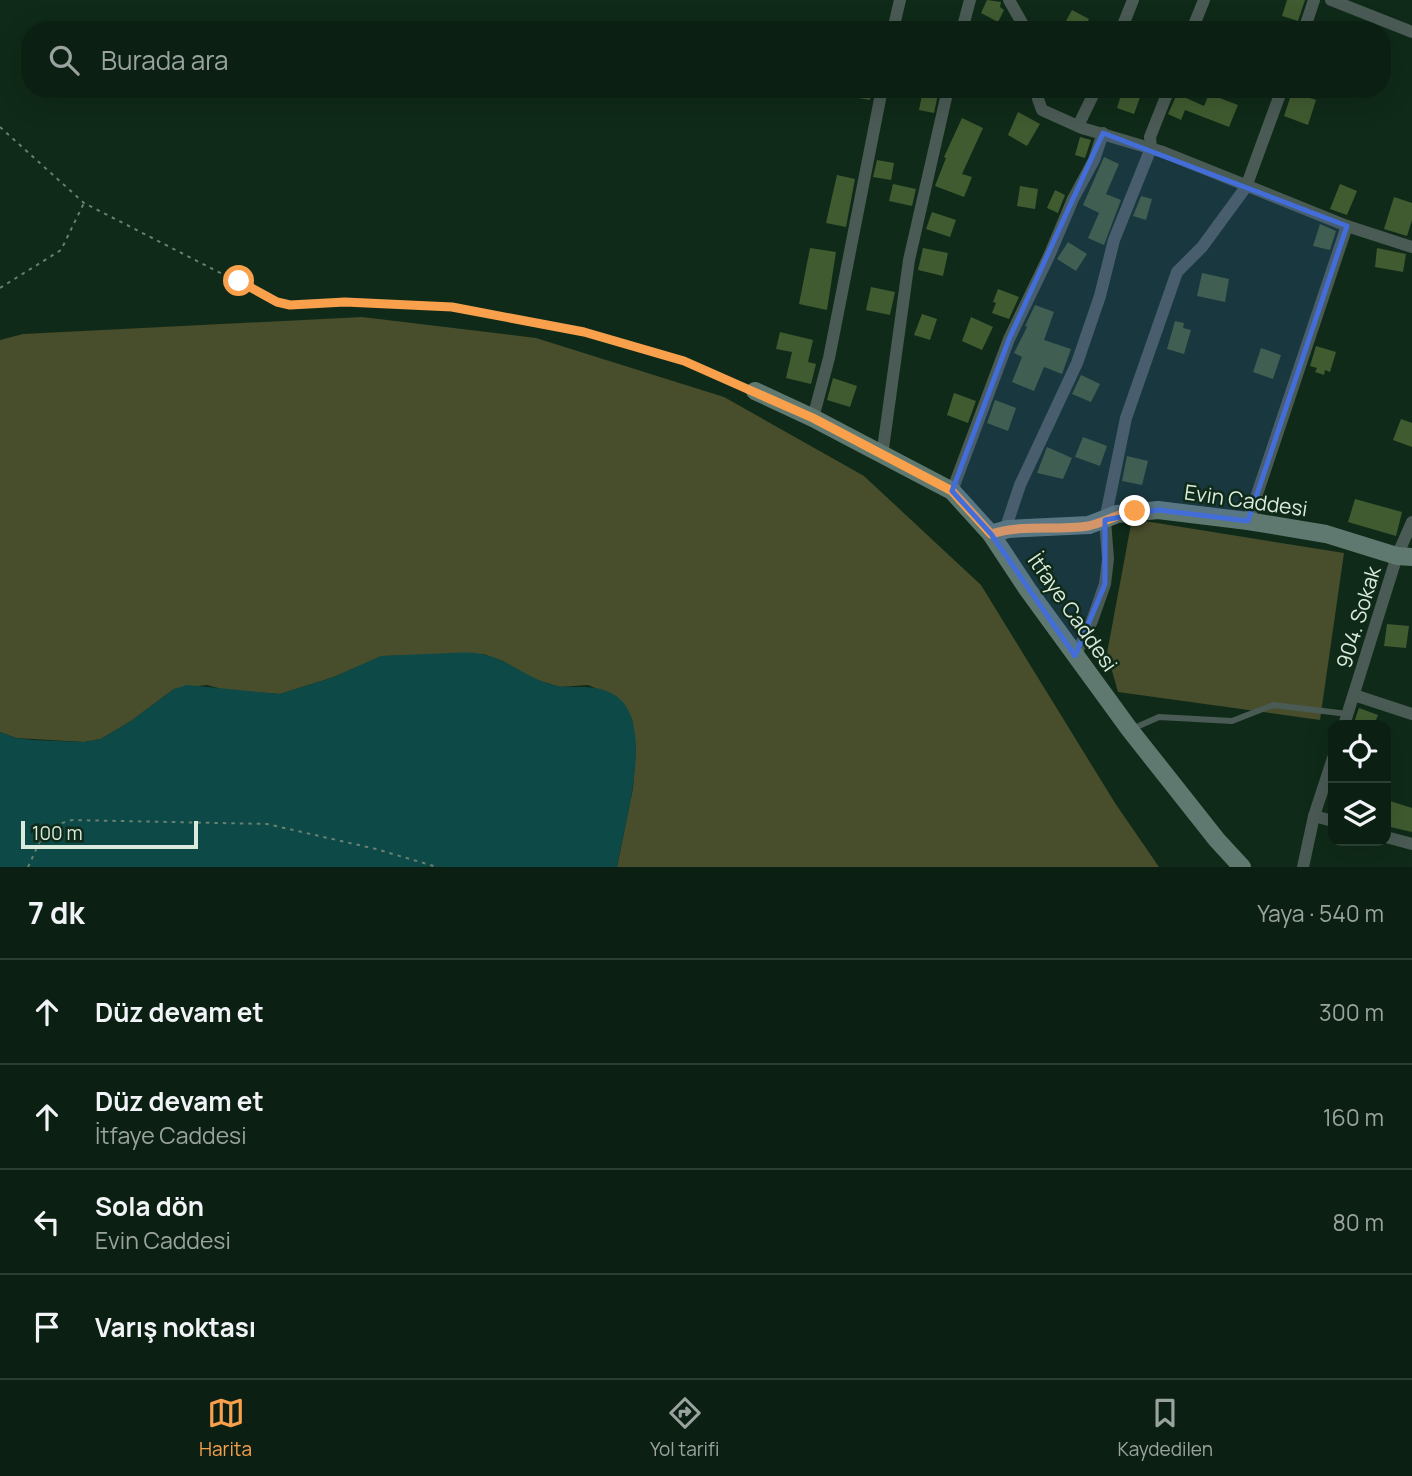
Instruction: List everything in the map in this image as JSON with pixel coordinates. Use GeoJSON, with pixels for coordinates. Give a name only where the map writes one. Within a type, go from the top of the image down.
{"type":"FeatureCollection","features":[{"type":"Feature","properties":{"kind":"street"},"geometry":{"type":"LineString","coordinates":[[895,21],[900,0]]}},
{"type":"Feature","properties":{"kind":"street"},"geometry":{"type":"LineString","coordinates":[[964,21],[970,0]]}},
{"type":"Feature","properties":{"kind":"street"},"geometry":{"type":"LineString","coordinates":[[1009,0],[1021,21]]}},
{"type":"Feature","properties":{"kind":"street"},"geometry":{"type":"LineString","coordinates":[[1125,21],[1133,0]]}},
{"type":"Feature","properties":{"kind":"street"},"geometry":{"type":"LineString","coordinates":[[1196,21],[1204,0]]}},
{"type":"Feature","properties":{"kind":"street"},"geometry":{"type":"LineString","coordinates":[[1307,21],[1314,0]]}},
{"type":"Feature","properties":{"kind":"street"},"geometry":{"type":"LineString","coordinates":[[1331,0],[1384,21]]}},
{"type":"Feature","properties":{"kind":"street"},"geometry":{"type":"LineString","coordinates":[[1391,24],[1412,32]]}},
{"type":"Feature","properties":{"kind":"street"},"geometry":{"type":"LineString","coordinates":[[813,418],[828,358],[880,98]]}},
{"type":"Feature","properties":{"kind":"street"},"geometry":{"type":"LineString","coordinates":[[882,456],[909,260],[946,98]]}},
{"type":"Feature","properties":{"kind":"street"},"geometry":{"type":"LineString","coordinates":[[1038,98],[1042,110],[1078,126],[1151,148],[1347,226],[1412,247]]}},
{"type":"Feature","properties":{"kind":"street"},"geometry":{"type":"LineString","coordinates":[[1078,126],[1092,98]]}},
{"type":"Feature","properties":{"kind":"street"},"geometry":{"type":"LineString","coordinates":[[998,532],[1077,363],[1100,296],[1114,240],[1151,148],[1150,138],[1166,98]]}},
{"type":"Feature","properties":{"kind":"street"},"geometry":{"type":"LineString","coordinates":[[1075,656],[1092,621],[1105,584],[1108,559],[1105,520],[1126,418],[1177,272],[1202,247],[1246,187],[1279,98]]}},
{"type":"Feature","properties":{"kind":"street"},"geometry":{"type":"LineString","coordinates":[[952,491],[1009,340],[1073,199],[1094,160],[1103,133]]}},
{"type":"Feature","properties":{"kind":"street"},"geometry":{"type":"LineString","coordinates":[[1248,521],[1347,226]]}},
{"type":"Feature","properties":{"kind":"street","name":"İtfaye Caddesi"},"geometry":{"type":"LineString","coordinates":[[755,391],[813,418],[952,491],[998,532],[1075,656],[1217,840],[1242,867]]}},
{"type":"Feature","properties":{"kind":"street","name":"Evin Caddesi"},"geometry":{"type":"LineString","coordinates":[[998,532],[1089,526],[1117,514],[1158,510],[1248,521],[1344,538],[1407,559]]}},
{"type":"Feature","properties":{"kind":"street","name":"904. Sokak"},"geometry":{"type":"LineString","coordinates":[[1346,719],[1407,559],[1412,522]]}},
{"type":"Feature","properties":{"kind":"street"},"geometry":{"type":"LineString","coordinates":[[1354,695],[1412,714]]}},
{"type":"Feature","properties":{"kind":"street"},"geometry":{"type":"LineString","coordinates":[[1303,867],[1314,816],[1328,773]]}},
{"type":"Feature","properties":{"kind":"street"},"geometry":{"type":"LineString","coordinates":[[1314,816],[1328,820]]}},
{"type":"Feature","properties":{"kind":"street"},"geometry":{"type":"LineString","coordinates":[[1391,839],[1412,845]]}},
{"type":"Feature","properties":{"kind":"lane"},"geometry":{"type":"LineString","coordinates":[[1130,730],[1159,717],[1232,721],[1273,705],[1346,719]]}},
{"type":"Feature","properties":{"kind":"path"},"geometry":{"type":"LineString","coordinates":[[0,127],[84,203],[277,302],[290,305],[345,302],[452,307],[584,332],[684,361],[755,391]]}},
{"type":"Feature","properties":{"kind":"path"},"geometry":{"type":"LineString","coordinates":[[0,288],[61,250],[84,203]]}},
{"type":"Feature","properties":{"kind":"path"},"geometry":{"type":"LineString","coordinates":[[28,867],[46,828],[72,820],[267,824],[376,849],[437,867]]}},
{"type":"Feature","properties":{"kind":"highlighted area"},"geometry":{"type":"Polygon","coordinates":[[[1103,133],[1347,226],[1248,521],[1158,510],[1105,520],[1105,584],[1075,656],[991,534],[952,491],[1009,339],[1103,133]]]}},
{"type":"Feature","properties":{"kind":"green space"},"geometry":{"type":"Polygon","coordinates":[[[362,317],[536,338],[724,397],[864,476],[981,585],[1115,803],[1159,867],[617,867],[633,788],[636,748],[632,719],[617,697],[588,685],[560,687],[531,678],[503,661],[483,654],[382,656],[334,677],[280,694],[225,690],[207,685],[174,689],[131,721],[101,739],[84,742],[16,738],[0,732],[0,340],[23,334],[362,317]]]}},
{"type":"Feature","properties":{"kind":"green space"},"geometry":{"type":"Polygon","coordinates":[[[1132,519],[1344,553],[1320,720],[1118,692],[1107,653],[1132,519]]]}},
{"type":"Feature","properties":{"kind":"water"},"geometry":{"type":"Polygon","coordinates":[[[464,652],[493,657],[549,684],[608,691],[628,710],[634,729],[636,752],[630,803],[617,867],[0,867],[0,732],[16,738],[84,742],[101,739],[131,721],[174,689],[187,685],[280,694],[334,677],[381,656],[464,652]]]}},
{"type":"Feature","properties":{"kind":"building"},"geometry":{"type":"Polygon","coordinates":[[[987,0],[1001,2],[1000,7],[1004,10],[998,21],[981,13],[987,0]]]}},
{"type":"Feature","properties":{"kind":"building"},"geometry":{"type":"Polygon","coordinates":[[[1287,0],[1305,0],[1298,21],[1282,16],[1287,0]]]}},
{"type":"Feature","properties":{"kind":"building"},"geometry":{"type":"Polygon","coordinates":[[[1072,10],[1089,19],[1088,21],[1066,21],[1072,10]]]}},
{"type":"Feature","properties":{"kind":"building"},"geometry":{"type":"Polygon","coordinates":[[[921,98],[937,98],[934,113],[919,110],[921,98]]]}},
{"type":"Feature","properties":{"kind":"building"},"geometry":{"type":"Polygon","coordinates":[[[1120,98],[1140,98],[1134,114],[1117,108],[1120,98]]]}},
{"type":"Feature","properties":{"kind":"building"},"geometry":{"type":"Polygon","coordinates":[[[1175,98],[1186,98],[1204,106],[1207,98],[1220,98],[1238,105],[1229,127],[1185,110],[1181,120],[1168,114],[1175,98]]]}},
{"type":"Feature","properties":{"kind":"building"},"geometry":{"type":"Polygon","coordinates":[[[1290,98],[1316,100],[1308,125],[1284,116],[1290,98]]]}},
{"type":"Feature","properties":{"kind":"building"},"geometry":{"type":"Polygon","coordinates":[[[1018,112],[1040,124],[1027,146],[1008,135],[1018,112]]]}},
{"type":"Feature","properties":{"kind":"building"},"geometry":{"type":"Polygon","coordinates":[[[962,118],[983,128],[962,174],[972,177],[964,197],[935,186],[946,158],[944,157],[962,118]]]}},
{"type":"Feature","properties":{"kind":"building"},"geometry":{"type":"Polygon","coordinates":[[[1080,137],[1091,140],[1085,158],[1075,155],[1080,137]]]}},
{"type":"Feature","properties":{"kind":"building"},"geometry":{"type":"Polygon","coordinates":[[[1104,157],[1119,164],[1106,194],[1121,200],[1104,245],[1088,238],[1099,213],[1083,205],[1104,157]]]}},
{"type":"Feature","properties":{"kind":"building"},"geometry":{"type":"Polygon","coordinates":[[[877,160],[894,163],[891,180],[873,177],[877,160]]]}},
{"type":"Feature","properties":{"kind":"building"},"geometry":{"type":"Polygon","coordinates":[[[837,175],[855,179],[846,227],[826,223],[837,175]]]}},
{"type":"Feature","properties":{"kind":"building"},"geometry":{"type":"Polygon","coordinates":[[[893,184],[916,189],[912,206],[889,201],[893,184]]]}},
{"type":"Feature","properties":{"kind":"building"},"geometry":{"type":"Polygon","coordinates":[[[1340,184],[1357,191],[1347,215],[1330,209],[1340,184]]]}},
{"type":"Feature","properties":{"kind":"building"},"geometry":{"type":"Polygon","coordinates":[[[1020,186],[1038,189],[1035,209],[1017,206],[1020,186]]]}},
{"type":"Feature","properties":{"kind":"building"},"geometry":{"type":"Polygon","coordinates":[[[1055,190],[1065,195],[1058,213],[1047,208],[1055,190]]]}},
{"type":"Feature","properties":{"kind":"building"},"geometry":{"type":"Polygon","coordinates":[[[1141,196],[1152,199],[1146,220],[1133,216],[1141,196]]]}},
{"type":"Feature","properties":{"kind":"building"},"geometry":{"type":"Polygon","coordinates":[[[1394,197],[1412,203],[1412,220],[1407,236],[1384,229],[1394,197]]]}},
{"type":"Feature","properties":{"kind":"building"},"geometry":{"type":"Polygon","coordinates":[[[932,212],[956,220],[950,237],[926,229],[932,212]]]}},
{"type":"Feature","properties":{"kind":"building"},"geometry":{"type":"Polygon","coordinates":[[[1320,224],[1336,231],[1330,250],[1313,246],[1320,224]]]}},
{"type":"Feature","properties":{"kind":"building"},"geometry":{"type":"Polygon","coordinates":[[[1068,242],[1087,254],[1076,271],[1057,259],[1068,242]]]}},
{"type":"Feature","properties":{"kind":"building"},"geometry":{"type":"Polygon","coordinates":[[[810,248],[836,252],[827,310],[799,304],[810,248]]]}},
{"type":"Feature","properties":{"kind":"building"},"geometry":{"type":"Polygon","coordinates":[[[923,248],[948,253],[943,276],[918,270],[923,248]]]}},
{"type":"Feature","properties":{"kind":"building"},"geometry":{"type":"Polygon","coordinates":[[[1377,248],[1406,254],[1403,272],[1375,267],[1377,248]]]}},
{"type":"Feature","properties":{"kind":"building"},"geometry":{"type":"Polygon","coordinates":[[[1202,273],[1229,279],[1225,302],[1197,296],[1202,273]]]}},
{"type":"Feature","properties":{"kind":"building"},"geometry":{"type":"Polygon","coordinates":[[[871,287],[895,292],[890,315],[866,310],[871,287]]]}},
{"type":"Feature","properties":{"kind":"building"},"geometry":{"type":"Polygon","coordinates":[[[998,289],[1019,297],[1009,319],[992,313],[998,289]]]}},
{"type":"Feature","properties":{"kind":"building"},"geometry":{"type":"Polygon","coordinates":[[[1035,305],[1054,312],[1044,340],[1071,349],[1062,374],[1044,367],[1034,391],[1012,382],[1022,357],[1014,353],[1035,305]]]}},
{"type":"Feature","properties":{"kind":"building"},"geometry":{"type":"Polygon","coordinates":[[[922,314],[937,319],[930,340],[914,335],[922,314]]]}},
{"type":"Feature","properties":{"kind":"building"},"geometry":{"type":"Polygon","coordinates":[[[971,317],[993,327],[982,350],[962,341],[971,317]]]}},
{"type":"Feature","properties":{"kind":"building"},"geometry":{"type":"Polygon","coordinates":[[[1175,321],[1184,323],[1183,328],[1191,330],[1184,354],[1167,349],[1175,321]]]}},
{"type":"Feature","properties":{"kind":"building"},"geometry":{"type":"Polygon","coordinates":[[[780,332],[813,340],[808,362],[816,364],[811,384],[786,378],[792,352],[776,349],[780,332]]]}},
{"type":"Feature","properties":{"kind":"building"},"geometry":{"type":"Polygon","coordinates":[[[1316,346],[1336,352],[1330,372],[1325,370],[1324,375],[1315,372],[1317,368],[1310,366],[1316,346]]]}},
{"type":"Feature","properties":{"kind":"building"},"geometry":{"type":"Polygon","coordinates":[[[1261,348],[1281,355],[1273,379],[1253,372],[1261,348]]]}},
{"type":"Feature","properties":{"kind":"building"},"geometry":{"type":"Polygon","coordinates":[[[1081,375],[1100,384],[1091,402],[1072,394],[1081,375]]]}},
{"type":"Feature","properties":{"kind":"building"},"geometry":{"type":"Polygon","coordinates":[[[833,378],[857,386],[850,407],[827,400],[833,378]]]}},
{"type":"Feature","properties":{"kind":"building"},"geometry":{"type":"Polygon","coordinates":[[[954,393],[976,401],[968,423],[947,415],[954,393]]]}},
{"type":"Feature","properties":{"kind":"building"},"geometry":{"type":"Polygon","coordinates":[[[995,400],[1016,408],[1008,431],[987,423],[995,400]]]}},
{"type":"Feature","properties":{"kind":"building"},"geometry":{"type":"Polygon","coordinates":[[[1401,419],[1412,423],[1412,447],[1393,440],[1401,419]]]}},
{"type":"Feature","properties":{"kind":"building"},"geometry":{"type":"Polygon","coordinates":[[[1083,437],[1107,446],[1100,466],[1075,457],[1083,437]]]}},
{"type":"Feature","properties":{"kind":"building"},"geometry":{"type":"Polygon","coordinates":[[[1047,447],[1072,458],[1063,479],[1037,473],[1047,447]]]}},
{"type":"Feature","properties":{"kind":"building"},"geometry":{"type":"Polygon","coordinates":[[[1127,456],[1148,461],[1142,485],[1122,481],[1127,456]]]}},
{"type":"Feature","properties":{"kind":"building"},"geometry":{"type":"Polygon","coordinates":[[[1355,499],[1402,512],[1396,536],[1348,522],[1355,499]]]}},
{"type":"Feature","properties":{"kind":"building"},"geometry":{"type":"Polygon","coordinates":[[[1387,624],[1409,626],[1406,648],[1384,646],[1387,624]]]}},
{"type":"Feature","properties":{"kind":"building"},"geometry":{"type":"Polygon","coordinates":[[[1359,708],[1378,715],[1376,720],[1355,720],[1359,708]]]}},
{"type":"Feature","properties":{"kind":"building"},"geometry":{"type":"Polygon","coordinates":[[[1391,801],[1412,808],[1412,832],[1391,827],[1391,801]]]}},
{"type":"Feature","properties":{"kind":"route"},"geometry":{"type":"LineString","coordinates":[[239,281],[277,302],[290,305],[345,302],[452,307],[584,332],[684,361],[813,418],[952,491],[991,534],[1008,529],[1089,526],[1117,514],[1135,511]]}}]}
